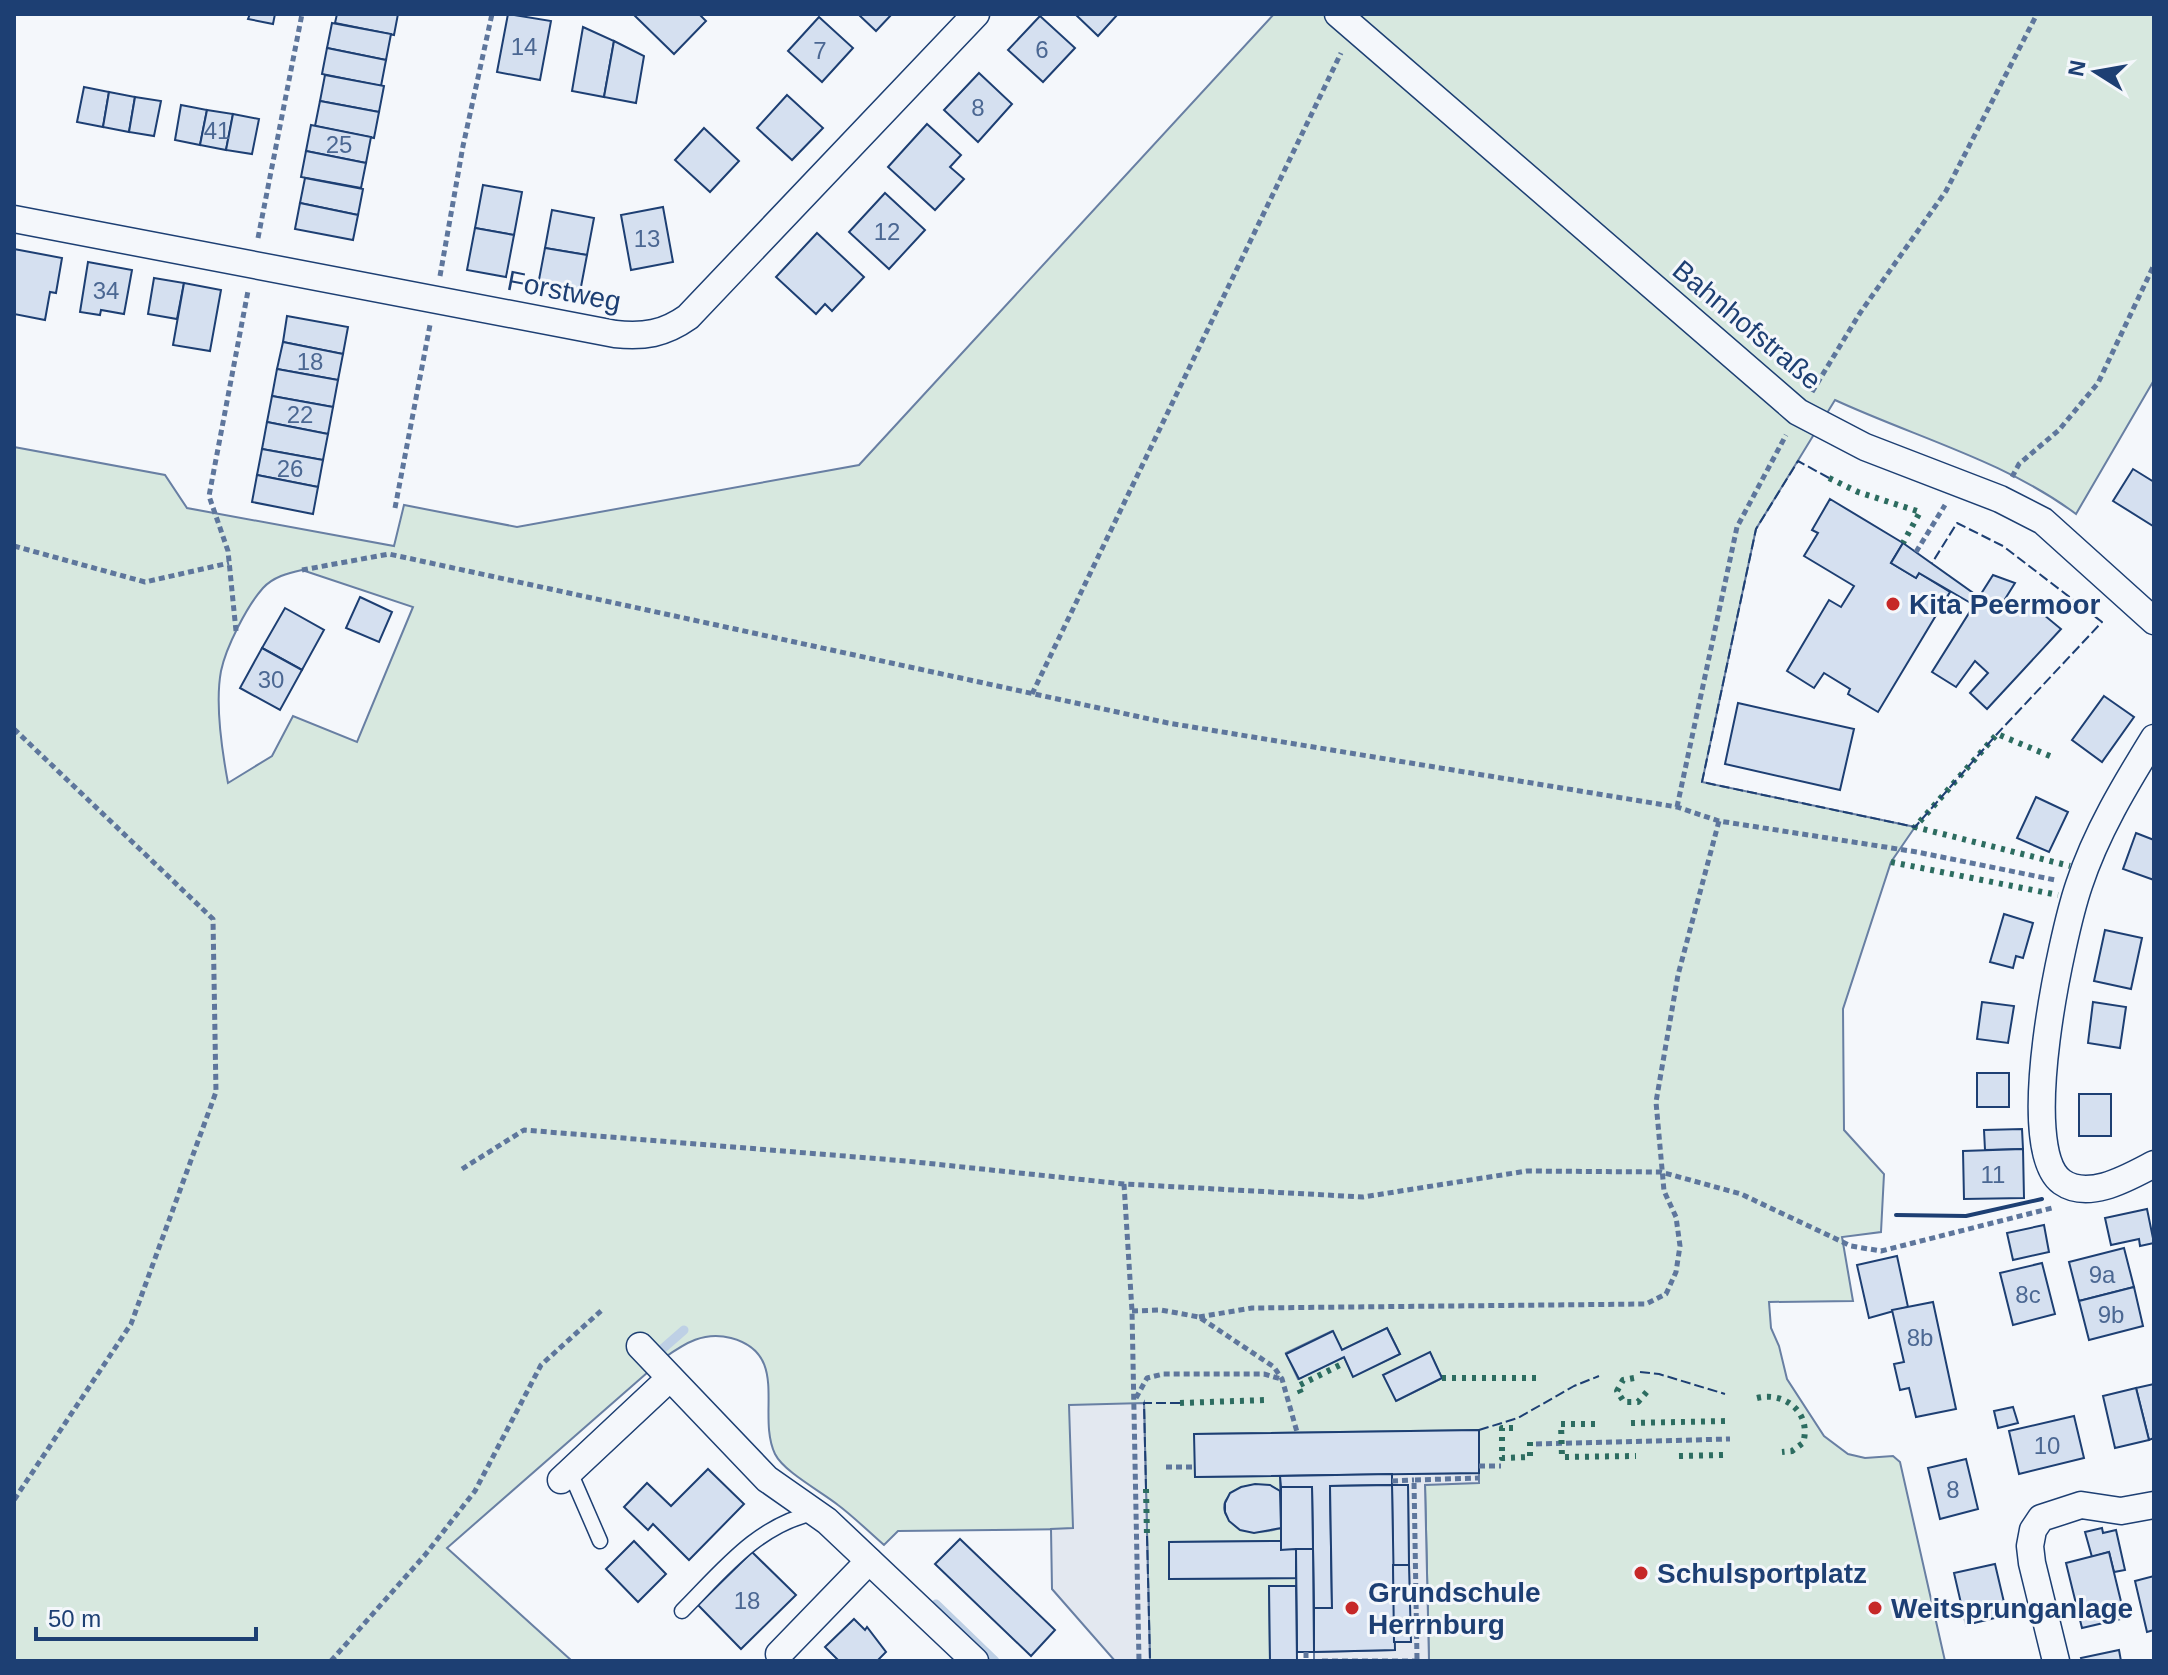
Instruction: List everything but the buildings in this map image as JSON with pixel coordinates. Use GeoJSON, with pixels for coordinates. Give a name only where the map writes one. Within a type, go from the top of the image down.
{"type":"FeatureCollection","features":[{"type":"Feature","properties":{"kind":"street","name":"Forstweg"},"geometry":{"type":"LineString","coordinates":[[14,219],[615,334],[646,336],[672,329],[688,317],[976,14]]}},
{"type":"Feature","properties":{"kind":"street","name":"Bahnhofstraße"},"geometry":{"type":"LineString","coordinates":[[1346,21],[1798,412],[1865,447],[2000,499],[2043,521],[2154,621]]}},
{"type":"Feature","properties":{"kind":"street"},"geometry":{"type":"LineString","coordinates":[[2154,738],[2099,835],[2079,885],[2056,973],[2046,1041],[2042,1100],[2049,1164],[2064,1184],[2079,1189],[2107,1186],[2154,1164]]}},
{"type":"Feature","properties":{"kind":"street"},"geometry":{"type":"LineString","coordinates":[[640,1346],[767,1479],[815,1513],[975,1661]]}},
{"type":"Feature","properties":{"kind":"street"},"geometry":{"type":"LineString","coordinates":[[566,1476],[670,1378]]}},
{"type":"Feature","properties":{"kind":"street"},"geometry":{"type":"LineString","coordinates":[[2056,1661],[2032,1563],[2030,1546],[2033,1530],[2041,1518],[2081,1505],[2121,1511],[2154,1505]]}},
{"type":"Feature","properties":{"kind":"street"},"geometry":{"type":"LineString","coordinates":[[779,1654],[869,1561]]}},
{"type":"Feature","properties":{"kind":"lane"},"geometry":{"type":"LineString","coordinates":[[566,1476],[600,1541]]}},
{"type":"Feature","properties":{"kind":"lane"},"geometry":{"type":"LineString","coordinates":[[682,1611],[769,1529],[795,1517],[815,1513]]}},
{"type":"Feature","properties":{"kind":"path"},"geometry":{"type":"LineString","coordinates":[[270,182],[302,14]]}},
{"type":"Feature","properties":{"kind":"path"},"geometry":{"type":"LineString","coordinates":[[395,508],[463,146],[492,14]]}},
{"type":"Feature","properties":{"kind":"path"},"geometry":{"type":"LineString","coordinates":[[1677,807],[1737,527],[1798,412],[1860,313],[1946,191],[2037,14]]}},
{"type":"Feature","properties":{"kind":"path"},"geometry":{"type":"LineString","coordinates":[[1032,694],[1346,21]]}},
{"type":"Feature","properties":{"kind":"path"},"geometry":{"type":"LineString","coordinates":[[2000,499],[2019,464],[2059,430],[2098,383],[2154,265]]}},
{"type":"Feature","properties":{"kind":"path"},"geometry":{"type":"LineString","coordinates":[[231,389],[209,496],[228,551],[236,631]]}},
{"type":"Feature","properties":{"kind":"path"},"geometry":{"type":"LineString","coordinates":[[1916,552],[1959,483]]}},
{"type":"Feature","properties":{"kind":"path"},"geometry":{"type":"LineString","coordinates":[[14,546],[145,582],[229,563]]}},
{"type":"Feature","properties":{"kind":"path"},"geometry":{"type":"LineString","coordinates":[[302,570],[389,554],[1168,723],[1677,807],[1719,821],[1917,852],[2079,885]]}},
{"type":"Feature","properties":{"kind":"path"},"geometry":{"type":"LineString","coordinates":[[14,729],[213,919],[216,1092],[131,1324],[14,1500]]}},
{"type":"Feature","properties":{"kind":"path"},"geometry":{"type":"LineString","coordinates":[[1132,1311],[1161,1310],[1199,1317],[1252,1308],[1646,1304],[1666,1294],[1676,1272],[1680,1246],[1676,1217],[1664,1191],[1656,1102],[1678,975],[1719,821]]}},
{"type":"Feature","properties":{"kind":"path"},"geometry":{"type":"LineString","coordinates":[[462,1169],[524,1130],[906,1161],[1124,1184],[1363,1197],[1527,1171],[1661,1172],[1741,1194],[1851,1246],[1881,1251],[2053,1208],[2064,1184]]}},
{"type":"Feature","properties":{"kind":"path"},"geometry":{"type":"LineString","coordinates":[[1124,1184],[1132,1311],[1139,1661]]}},
{"type":"Feature","properties":{"kind":"path"},"geometry":{"type":"LineString","coordinates":[[331,1661],[425,1555],[475,1491],[541,1365],[603,1309]]}},
{"type":"Feature","properties":{"kind":"path"},"geometry":{"type":"LineString","coordinates":[[1199,1317],[1274,1367],[1282,1379],[1297,1432]]}},
{"type":"Feature","properties":{"kind":"path"},"geometry":{"type":"LineString","coordinates":[[1134,1413],[1137,1393],[1147,1378],[1163,1374],[1264,1374],[1282,1379]]}},
{"type":"Feature","properties":{"kind":"path"},"geometry":{"type":"LineString","coordinates":[[1536,1444],[1730,1439]]}},
{"type":"Feature","properties":{"kind":"path"},"geometry":{"type":"LineString","coordinates":[[1479,1466],[1501,1466]]}},
{"type":"Feature","properties":{"kind":"path"},"geometry":{"type":"LineString","coordinates":[[1166,1467],[1195,1467]]}},
{"type":"Feature","properties":{"kind":"path"},"geometry":{"type":"LineString","coordinates":[[1392,1481],[1479,1478]]}},
{"type":"Feature","properties":{"kind":"path"},"geometry":{"type":"LineString","coordinates":[[1322,1661],[1417,1660],[1414,1480]]}},
{"type":"Feature","properties":{"kind":"path"},"geometry":{"type":"LineString","coordinates":[[1306,1652],[1306,1661]]}},
{"type":"Feature","properties":{"kind":"shaded area"},"geometry":{"type":"Polygon","coordinates":[[[1274,14],[2154,14],[2154,380],[2076,514],[2049,495],[1990,464],[1835,400],[1756,529],[1702,782],[1915,827],[1891,862],[1843,1009],[1844,1130],[1884,1174],[1881,1232],[1842,1237],[1853,1301],[1769,1302],[1771,1328],[1787,1379],[1824,1436],[1848,1454],[1865,1458],[1893,1456],[1900,1462],[1945,1661],[1429,1661],[1425,1484],[1478,1430],[1195,1434],[1195,1477],[1280,1476],[1280,1491],[1253,1485],[1241,1488],[1231,1494],[1224,1510],[1228,1518],[1245,1528],[1260,1532],[1281,1528],[1281,1541],[1169,1542],[1169,1579],[1296,1578],[1296,1586],[1269,1586],[1270,1661],[1150,1661],[1144,1403],[1074,1529],[898,1531],[884,1545],[780,1461],[770,1438],[768,1387],[761,1357],[749,1346],[731,1338],[712,1336],[687,1343],[664,1358],[447,1548],[572,1661],[14,1661],[14,447],[165,475],[187,508],[394,546],[404,505],[517,527],[859,465],[1274,14]],[[302,570],[276,578],[263,588],[244,616],[224,661],[219,684],[219,712],[228,783],[272,756],[293,716],[357,742],[413,607],[302,570]],[[1387,1328],[1342,1350],[1332,1331],[1286,1353],[1298,1379],[1344,1357],[1353,1376],[1400,1354],[1387,1328]],[[1430,1353],[1396,1401],[1442,1378],[1430,1353]]]}},
{"type":"Feature","properties":{"kind":"shaded area"},"geometry":{"type":"Polygon","coordinates":[[[1144,1403],[1150,1661],[1115,1661],[1052,1589],[1051,1529],[1073,1528],[1069,1405],[1144,1403]]]}},
{"type":"Feature","properties":{"kind":"shaded area"},"geometry":{"type":"Polygon","coordinates":[[[1479,1473],[1479,1483],[1425,1485],[1429,1661],[1314,1661],[1314,1652],[1394,1650],[1394,1642],[1410,1642],[1408,1485],[1392,1485],[1392,1474],[1479,1473]]]}},
{"type":"Feature","properties":{"kind":"waterway"},"geometry":{"type":"LineString","coordinates":[[656,1358],[684,1330]]}},
{"type":"Feature","properties":{"kind":"waterway"},"geometry":{"type":"LineString","coordinates":[[936,1604],[995,1661]]}},
{"type":"Feature","properties":{"kind":"hedge"},"geometry":{"type":"LineString","coordinates":[[1829,478],[1858,492],[1920,512],[1903,543]]}},
{"type":"Feature","properties":{"kind":"hedge"},"geometry":{"type":"LineString","coordinates":[[2050,756],[1997,734],[1915,827],[2070,866]]}},
{"type":"Feature","properties":{"kind":"hedge"},"geometry":{"type":"LineString","coordinates":[[1891,862],[2058,895]]}},
{"type":"Feature","properties":{"kind":"hedge"},"geometry":{"type":"LineString","coordinates":[[1301,1393],[1298,1386],[1344,1363]]}},
{"type":"Feature","properties":{"kind":"hedge"},"geometry":{"type":"LineString","coordinates":[[1442,1378],[1539,1378]]}},
{"type":"Feature","properties":{"kind":"hedge"},"geometry":{"type":"LineString","coordinates":[[1634,1378],[1623,1380],[1617,1391],[1624,1402],[1638,1402],[1650,1388]]}},
{"type":"Feature","properties":{"kind":"hedge"},"geometry":{"type":"LineString","coordinates":[[1757,1398],[1778,1398],[1800,1414],[1805,1432],[1803,1443],[1792,1451],[1782,1452]]}},
{"type":"Feature","properties":{"kind":"hedge"},"geometry":{"type":"LineString","coordinates":[[1180,1403],[1266,1400]]}},
{"type":"Feature","properties":{"kind":"hedge"},"geometry":{"type":"LineString","coordinates":[[1631,1423],[1727,1421]]}},
{"type":"Feature","properties":{"kind":"hedge"},"geometry":{"type":"LineString","coordinates":[[1595,1424],[1561,1424],[1562,1457],[1636,1456]]}},
{"type":"Feature","properties":{"kind":"hedge"},"geometry":{"type":"LineString","coordinates":[[1513,1428],[1502,1428],[1502,1458],[1530,1457],[1530,1437]]}},
{"type":"Feature","properties":{"kind":"hedge"},"geometry":{"type":"LineString","coordinates":[[1679,1456],[1723,1455]]}},
{"type":"Feature","properties":{"kind":"hedge"},"geometry":{"type":"LineString","coordinates":[[1146,1489],[1147,1536]]}},
{"type":"Feature","properties":{"kind":"fence"},"geometry":{"type":"LineString","coordinates":[[1829,478],[1798,461],[1756,529],[1702,782],[1915,827],[2102,622],[2003,546],[1957,523],[1932,563]]}},
{"type":"Feature","properties":{"kind":"fence"},"geometry":{"type":"LineString","coordinates":[[1640,1372],[1659,1374],[1725,1394]]}},
{"type":"Feature","properties":{"kind":"fence"},"geometry":{"type":"LineString","coordinates":[[1479,1430],[1518,1418],[1574,1386],[1599,1376]]}},
{"type":"Feature","properties":{"kind":"fence"},"geometry":{"type":"LineString","coordinates":[[1146,1489],[1144,1403],[1180,1403]]}},
{"type":"Feature","properties":{"kind":"fence"},"geometry":{"type":"LineString","coordinates":[[1147,1536],[1150,1661]]}},
{"type":"Feature","properties":{"kind":"wall"},"geometry":{"type":"LineString","coordinates":[[1896,1215],[1966,1216],[2042,1199]]}},
{"type":"Feature","properties":{"kind":"place","name":"Kita Peermoor"},"geometry":{"type":"Point","coordinates":[1893,604]}},
{"type":"Feature","properties":{"kind":"place","name":"Schulsportplatz"},"geometry":{"type":"Point","coordinates":[1641,1573]}},
{"type":"Feature","properties":{"kind":"place","name":"Grundschule Herrnburg"},"geometry":{"type":"Point","coordinates":[1352,1608]}},
{"type":"Feature","properties":{"kind":"place","name":"Weitsprunganlage"},"geometry":{"type":"Point","coordinates":[1875,1608]}}]}
